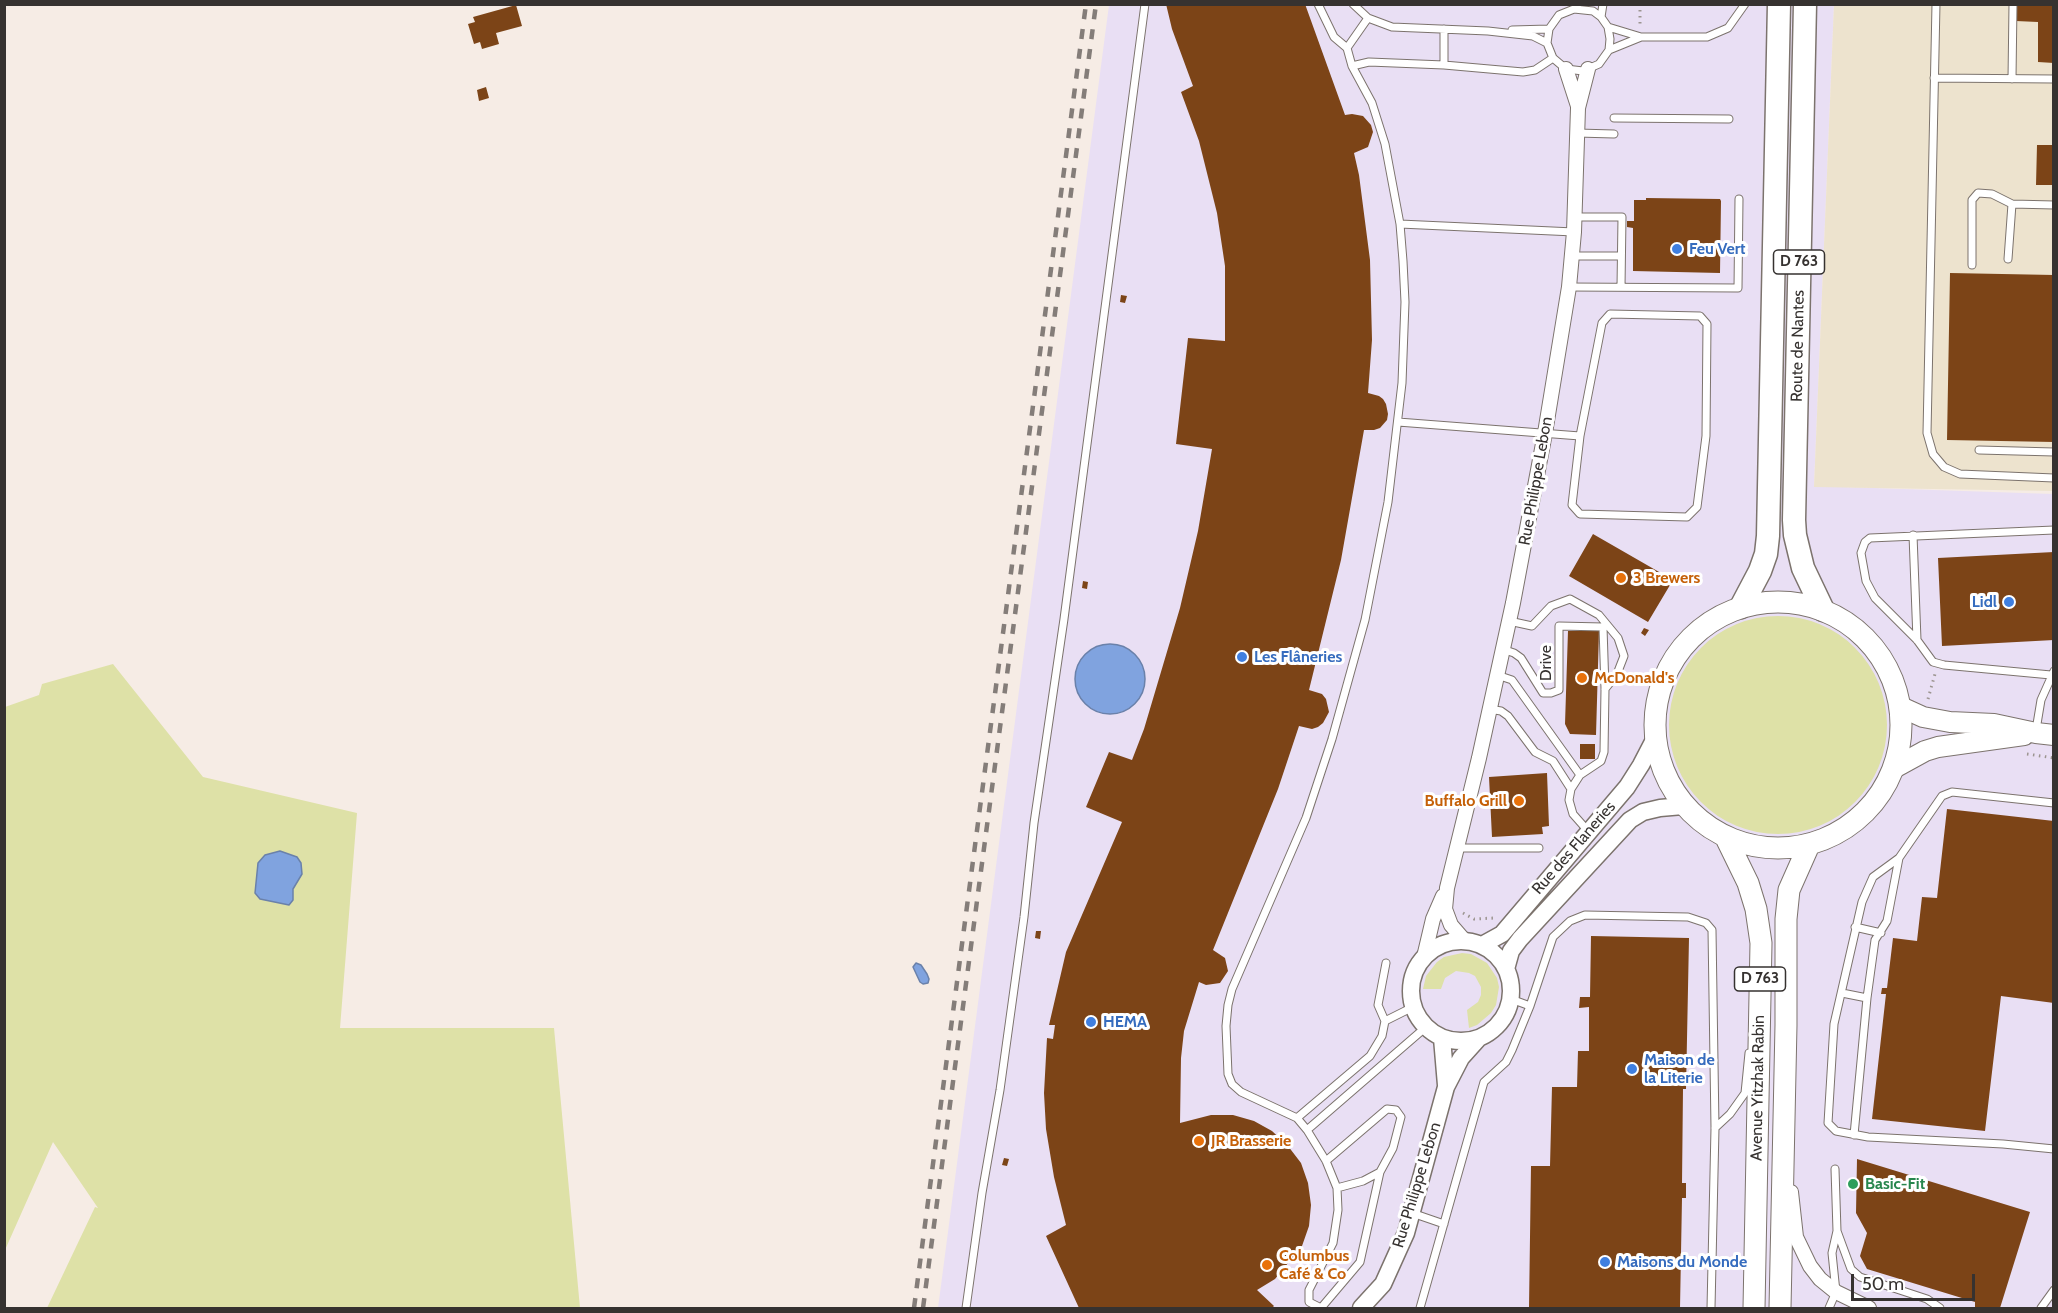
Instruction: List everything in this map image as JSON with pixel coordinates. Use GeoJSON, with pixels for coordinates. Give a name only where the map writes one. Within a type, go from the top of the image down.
{"type":"FeatureCollection","features":[{"type":"Feature","properties":{"kind":"highway","name":"Route de Nantes"},"geometry":{"type":"LineString","coordinates":[[1741,607],[1760,571],[1766,554],[1768,536],[1779,4]]}},
{"type":"Feature","properties":{"kind":"highway","name":"Route de Nantes"},"geometry":{"type":"LineString","coordinates":[[1805,4],[1794,520],[1803,568],[1823,610]]}},
{"type":"Feature","properties":{"kind":"main road"},"geometry":{"type":"LineString","coordinates":[[1782,601],[1823,610],[1851,625],[1875,648],[1892,675],[1900,707],[1901,738],[1894,768],[1875,802],[1845,829],[1809,845],[1766,849],[1726,838],[1702,824],[1683,806],[1664,775],[1654,740],[1654,706],[1665,673],[1683,644],[1709,621],[1741,607],[1761,602],[1782,601]]}},
{"type":"Feature","properties":{"kind":"main road"},"geometry":{"type":"LineString","coordinates":[[1900,707],[1923,717],[1950,722],[1994,724],[2045,734]]}},
{"type":"Feature","properties":{"kind":"main road"},"geometry":{"type":"LineString","coordinates":[[1894,768],[1925,751],[1938,747],[2045,734]]}},
{"type":"Feature","properties":{"kind":"main road","name":"Avenue Yitzhak Rabin"},"geometry":{"type":"LineString","coordinates":[[1726,838],[1748,883],[1756,909],[1761,943],[1754,1308]]}},
{"type":"Feature","properties":{"kind":"main road","name":"Avenue Yitzhak Rabin"},"geometry":{"type":"LineString","coordinates":[[1780,1308],[1786,919],[1789,890],[1809,845]]}},
{"type":"Feature","properties":{"kind":"street"},"geometry":{"type":"LineString","coordinates":[[1566,69],[1578,108]]}},
{"type":"Feature","properties":{"kind":"street","name":"Rue Philippe Lebon"},"geometry":{"type":"LineString","coordinates":[[1464,940],[1451,925],[1445,909],[1447,888],[1497,675],[1545,433],[1569,287],[1575,217],[1578,108],[1585,70]]}},
{"type":"Feature","properties":{"kind":"street","name":"Rue des Flaneries"},"geometry":{"type":"LineString","coordinates":[[1482,945],[1502,934],[1627,787],[1654,740]]}},
{"type":"Feature","properties":{"kind":"street","name":"Rue des Flaneries"},"geometry":{"type":"LineString","coordinates":[[1506,969],[1511,951],[1520,939],[1630,820],[1643,812],[1683,806]]}},
{"type":"Feature","properties":{"kind":"street","name":"Rue Philippe Lebon"},"geometry":{"type":"LineString","coordinates":[[1424,957],[1433,919],[1447,888]]}},
{"type":"Feature","properties":{"kind":"street"},"geometry":{"type":"LineString","coordinates":[[1464,940],[1482,945],[1500,959],[1506,969],[1511,984],[1511,999],[1507,1011],[1491,1031],[1479,1038],[1455,1041],[1442,1038],[1426,1027],[1413,1007],[1411,997],[1413,975],[1424,957],[1442,945],[1464,940]]}},
{"type":"Feature","properties":{"kind":"street","name":"Rue Philippe Lebon"},"geometry":{"type":"LineString","coordinates":[[1442,1038],[1446,1088]]}},
{"type":"Feature","properties":{"kind":"street","name":"Rue Philippe Lebon"},"geometry":{"type":"LineString","coordinates":[[1360,1308],[1383,1284],[1406,1233],[1446,1088],[1461,1058],[1479,1038]]}},
{"type":"Feature","properties":{"kind":"street"},"geometry":{"type":"LineString","coordinates":[[1783,1133],[1796,1237],[1810,1266],[1820,1279],[1836,1292],[1869,1308]]}},
{"type":"Feature","properties":{"kind":"lane"},"geometry":{"type":"LineString","coordinates":[[966,1308],[1024,917],[1034,823],[1145,4]]}},
{"type":"Feature","properties":{"kind":"lane"},"geometry":{"type":"LineString","coordinates":[[1318,4],[1334,37],[1347,48],[1352,66],[1372,102],[1385,144],[1400,224],[1405,302],[1403,373],[1388,502],[1365,620],[1335,729],[1306,818],[1232,989],[1228,1005],[1226,1047],[1228,1074],[1232,1084],[1240,1092],[1297,1118],[1326,1161],[1337,1188],[1338,1210],[1333,1243],[1309,1290],[1309,1302],[1321,1308],[1360,1262],[1380,1172],[1393,1148],[1401,1117],[1396,1110],[1387,1108],[1326,1161]]}},
{"type":"Feature","properties":{"kind":"lane"},"geometry":{"type":"LineString","coordinates":[[1353,4],[1368,18],[1392,27],[1549,29]]}},
{"type":"Feature","properties":{"kind":"lane"},"geometry":{"type":"LineString","coordinates":[[1601,17],[1603,4]]}},
{"type":"Feature","properties":{"kind":"lane"},"geometry":{"type":"LineString","coordinates":[[1608,27],[1641,37],[1707,38],[1728,28],[1745,4]]}},
{"type":"Feature","properties":{"kind":"lane"},"geometry":{"type":"LineString","coordinates":[[1936,4],[1927,433],[1933,454],[1944,467],[1960,474],[2054,478]]}},
{"type":"Feature","properties":{"kind":"lane"},"geometry":{"type":"LineString","coordinates":[[2012,79],[2013,4]]}},
{"type":"Feature","properties":{"kind":"lane"},"geometry":{"type":"LineString","coordinates":[[1576,7],[1593,11],[1601,17],[1608,27],[1610,39],[1609,50],[1599,64],[1585,70],[1566,69],[1553,58],[1547,43],[1549,29],[1558,15],[1576,7]]}},
{"type":"Feature","properties":{"kind":"lane"},"geometry":{"type":"LineString","coordinates":[[1347,48],[1368,18]]}},
{"type":"Feature","properties":{"kind":"lane"},"geometry":{"type":"LineString","coordinates":[[1444,29],[1444,65]]}},
{"type":"Feature","properties":{"kind":"lane"},"geometry":{"type":"LineString","coordinates":[[1488,30],[1533,36],[1547,43]]}},
{"type":"Feature","properties":{"kind":"lane"},"geometry":{"type":"LineString","coordinates":[[1609,50],[1641,37]]}},
{"type":"Feature","properties":{"kind":"lane"},"geometry":{"type":"LineString","coordinates":[[1352,66],[1369,62],[1444,65],[1523,72],[1534,70],[1553,58]]}},
{"type":"Feature","properties":{"kind":"lane"},"geometry":{"type":"LineString","coordinates":[[1934,78],[2054,79]]}},
{"type":"Feature","properties":{"kind":"lane"},"geometry":{"type":"LineString","coordinates":[[1614,118],[1729,119]]}},
{"type":"Feature","properties":{"kind":"lane"},"geometry":{"type":"LineString","coordinates":[[1577,133],[1614,134]]}},
{"type":"Feature","properties":{"kind":"lane"},"geometry":{"type":"LineString","coordinates":[[1972,265],[1972,200],[1978,192],[1992,194],[2012,204],[2054,205]]}},
{"type":"Feature","properties":{"kind":"lane"},"geometry":{"type":"LineString","coordinates":[[1569,287],[1738,288],[1739,199]]}},
{"type":"Feature","properties":{"kind":"lane"},"geometry":{"type":"LineString","coordinates":[[2008,259],[2012,204]]}},
{"type":"Feature","properties":{"kind":"lane"},"geometry":{"type":"LineString","coordinates":[[1575,217],[1622,218],[1621,287]]}},
{"type":"Feature","properties":{"kind":"lane"},"geometry":{"type":"LineString","coordinates":[[1400,224],[1574,232]]}},
{"type":"Feature","properties":{"kind":"lane"},"geometry":{"type":"LineString","coordinates":[[1571,256],[1621,256]]}},
{"type":"Feature","properties":{"kind":"lane"},"geometry":{"type":"LineString","coordinates":[[1610,314],[1700,316],[1707,324],[1707,406],[1706,436],[1697,507],[1687,516],[1580,514],[1572,506],[1580,436],[1602,323],[1610,314]]}},
{"type":"Feature","properties":{"kind":"lane"},"geometry":{"type":"LineString","coordinates":[[1398,422],[1580,436]]}},
{"type":"Feature","properties":{"kind":"lane"},"geometry":{"type":"LineString","coordinates":[[1979,450],[2054,452]]}},
{"type":"Feature","properties":{"kind":"lane"},"geometry":{"type":"LineString","coordinates":[[2045,734],[2041,700],[2052,673],[1944,666],[1933,662],[1917,640],[1875,598],[1866,581],[1861,553],[1865,542],[1870,538],[2054,530]]}},
{"type":"Feature","properties":{"kind":"lane"},"geometry":{"type":"LineString","coordinates":[[1913,535],[1917,640]]}},
{"type":"Feature","properties":{"kind":"lane"},"geometry":{"type":"LineString","coordinates":[[1508,621],[1532,626],[1551,606],[1570,599],[1599,615],[1618,638],[1624,656],[1617,674],[1605,689],[1604,752],[1601,761],[1580,775],[1571,789],[1569,800],[1573,814],[1588,831]]}},
{"type":"Feature","properties":{"kind":"lane","name":"Drive"},"geometry":{"type":"LineString","coordinates":[[1502,649],[1521,658],[1544,693],[1551,693],[1560,690],[1559,626],[1603,627],[1605,689]]}},
{"type":"Feature","properties":{"kind":"lane"},"geometry":{"type":"LineString","coordinates":[[1497,675],[1512,680],[1580,775]]}},
{"type":"Feature","properties":{"kind":"lane"},"geometry":{"type":"LineString","coordinates":[[1489,709],[1501,711],[1508,716],[1535,752],[1553,761],[1571,789]]}},
{"type":"Feature","properties":{"kind":"lane"},"geometry":{"type":"LineString","coordinates":[[2054,803],[1952,792],[1942,796],[1899,858],[1873,877],[1862,902],[1855,927],[1834,1024],[1828,1123],[1836,1131],[1854,1135],[2054,1149]]}},
{"type":"Feature","properties":{"kind":"lane"},"geometry":{"type":"LineString","coordinates":[[1457,848],[1539,848]]}},
{"type":"Feature","properties":{"kind":"lane"},"geometry":{"type":"LineString","coordinates":[[1854,1135],[1875,940],[1887,921],[1899,858]]}},
{"type":"Feature","properties":{"kind":"lane"},"geometry":{"type":"LineString","coordinates":[[1420,1308],[1484,1082],[1506,1062],[1530,1006],[1553,937],[1570,921],[1585,915],[1596,915],[1688,917],[1706,923],[1712,930],[1715,1128],[1711,1308]]}},
{"type":"Feature","properties":{"kind":"lane"},"geometry":{"type":"LineString","coordinates":[[1855,927],[1881,933]]}},
{"type":"Feature","properties":{"kind":"lane"},"geometry":{"type":"LineString","coordinates":[[1751,1035],[1761,943]]}},
{"type":"Feature","properties":{"kind":"lane"},"geometry":{"type":"LineString","coordinates":[[1297,1118],[1370,1056],[1383,1036],[1385,1021],[1378,1005],[1386,963]]}},
{"type":"Feature","properties":{"kind":"lane"},"geometry":{"type":"LineString","coordinates":[[1842,993],[1867,998]]}},
{"type":"Feature","properties":{"kind":"lane"},"geometry":{"type":"LineString","coordinates":[[1511,999],[1530,1006]]}},
{"type":"Feature","properties":{"kind":"lane"},"geometry":{"type":"LineString","coordinates":[[1385,1021],[1413,1007]]}},
{"type":"Feature","properties":{"kind":"lane"},"geometry":{"type":"LineString","coordinates":[[1307,1130],[1426,1027]]}},
{"type":"Feature","properties":{"kind":"lane"},"geometry":{"type":"LineString","coordinates":[[1715,1128],[1745,1093],[1750,1047]]}},
{"type":"Feature","properties":{"kind":"lane"},"geometry":{"type":"LineString","coordinates":[[1829,1308],[1836,1292],[1833,1252],[1837,1232],[1835,1169]]}},
{"type":"Feature","properties":{"kind":"lane"},"geometry":{"type":"LineString","coordinates":[[1337,1188],[1363,1181],[1380,1172]]}},
{"type":"Feature","properties":{"kind":"lane"},"geometry":{"type":"LineString","coordinates":[[1411,1213],[1444,1224]]}},
{"type":"Feature","properties":{"kind":"lane"},"geometry":{"type":"LineString","coordinates":[[1837,1232],[1851,1269],[1860,1277],[1927,1299],[1940,1308]]}},
{"type":"Feature","properties":{"kind":"lane"},"geometry":{"type":"LineString","coordinates":[[2041,1308],[2054,1290]]}},
{"type":"Feature","properties":{"kind":"path"},"geometry":{"type":"LineString","coordinates":[[1640,4],[1640,27]]}},
{"type":"Feature","properties":{"kind":"path"},"geometry":{"type":"LineString","coordinates":[[1923,717],[1937,663]]}},
{"type":"Feature","properties":{"kind":"path"},"geometry":{"type":"LineString","coordinates":[[1456,909],[1474,919],[1495,917],[1507,927]]}},
{"type":"Feature","properties":{"kind":"shaded area"},"geometry":{"type":"Polygon","coordinates":[[[1109,5],[1834,5],[1814,486],[2053,494],[2053,1308],[938,1308],[1109,5]]]}},
{"type":"Feature","properties":{"kind":"shaded area"},"geometry":{"type":"Polygon","coordinates":[[[1834,5],[2053,5],[2053,491],[1814,487],[1834,5]]]}},
{"type":"Feature","properties":{"kind":"green space"},"geometry":{"type":"Polygon","coordinates":[[[1778,616],[1799,618],[1820,624],[1839,634],[1855,648],[1869,664],[1879,683],[1885,704],[1887,725],[1885,746],[1879,767],[1869,786],[1855,802],[1839,816],[1820,826],[1799,832],[1778,834],[1757,832],[1736,826],[1717,816],[1701,802],[1687,786],[1677,767],[1671,746],[1669,725],[1671,704],[1677,683],[1687,664],[1701,648],[1717,634],[1736,624],[1757,618],[1778,616]]]}},
{"type":"Feature","properties":{"kind":"green space"},"geometry":{"type":"Polygon","coordinates":[[[113,664],[203,777],[357,813],[340,1028],[554,1028],[580,1308],[47,1308],[95,1207],[98,1208],[53,1142],[5,1250],[5,707],[39,695],[42,684],[113,664]]]}},
{"type":"Feature","properties":{"kind":"green space"},"geometry":{"type":"Polygon","coordinates":[[[1462,953],[1471,954],[1487,963],[1497,978],[1499,987],[1496,1005],[1491,1013],[1477,1025],[1469,1028],[1467,1010],[1478,1002],[1481,995],[1481,987],[1475,976],[1456,971],[1445,978],[1441,989],[1423,989],[1426,976],[1437,962],[1444,957],[1462,953]]]}},
{"type":"Feature","properties":{"kind":"water"},"geometry":{"type":"Polygon","coordinates":[[[1110,644],[1123,647],[1135,654],[1142,666],[1145,679],[1142,692],[1135,704],[1123,711],[1110,714],[1097,711],[1085,704],[1078,692],[1075,679],[1078,666],[1085,654],[1097,647],[1110,644]]]}},
{"type":"Feature","properties":{"kind":"water"},"geometry":{"type":"Polygon","coordinates":[[[280,851],[297,857],[301,863],[302,874],[293,889],[293,900],[289,905],[260,899],[255,893],[258,863],[265,855],[280,851]]]}},
{"type":"Feature","properties":{"kind":"water"},"geometry":{"type":"Polygon","coordinates":[[[916,963],[921,965],[927,974],[928,983],[920,982],[913,967],[916,963]]]}},
{"type":"Feature","properties":{"kind":"building","name":"Les Flâneries"},"geometry":{"type":"Polygon","coordinates":[[[1166,4],[1305,4],[1345,115],[1363,116],[1371,125],[1373,132],[1368,147],[1354,153],[1370,260],[1372,340],[1368,393],[1383,399],[1388,414],[1387,420],[1380,428],[1364,430],[1341,560],[1309,690],[1322,694],[1326,699],[1329,712],[1318,727],[1312,729],[1299,726],[1278,789],[1213,950],[1225,958],[1228,971],[1220,983],[1206,985],[1199,982],[1184,1031],[1181,1058],[1180,1123],[1211,1115],[1233,1115],[1254,1121],[1272,1131],[1301,1163],[1308,1183],[1311,1205],[1309,1226],[1302,1246],[1275,1279],[1257,1290],[1274,1306],[1272,1308],[1079,1308],[1046,1236],[1066,1225],[1054,1177],[1046,1129],[1044,1093],[1047,1038],[1053,1039],[1055,1025],[1049,1025],[1066,952],[1122,822],[1086,807],[1109,752],[1132,760],[1144,729],[1180,608],[1198,531],[1212,449],[1176,444],[1188,338],[1225,341],[1225,266],[1217,213],[1199,141],[1181,92],[1193,86],[1172,29],[1166,4]]]}},
{"type":"Feature","properties":{"kind":"building"},"geometry":{"type":"Polygon","coordinates":[[[2016,4],[2054,4],[2054,63],[2038,62],[2038,22],[2016,21],[2016,4]]]}},
{"type":"Feature","properties":{"kind":"building"},"geometry":{"type":"Polygon","coordinates":[[[516,5],[522,26],[496,33],[499,44],[482,49],[480,42],[474,44],[468,24],[475,22],[473,17],[516,5]]]}},
{"type":"Feature","properties":{"kind":"building"},"geometry":{"type":"Polygon","coordinates":[[[486,87],[489,98],[479,101],[477,90],[486,87]]]}},
{"type":"Feature","properties":{"kind":"building"},"geometry":{"type":"Polygon","coordinates":[[[2037,145],[2054,145],[2054,185],[2036,185],[2037,145]]]}},
{"type":"Feature","properties":{"kind":"building","name":"Feu Vert"},"geometry":{"type":"Polygon","coordinates":[[[1646,198],[1720,199],[1720,273],[1633,271],[1633,228],[1627,227],[1627,221],[1634,221],[1634,200],[1646,200],[1646,198]]]}},
{"type":"Feature","properties":{"kind":"building"},"geometry":{"type":"Polygon","coordinates":[[[1950,273],[2054,275],[2054,442],[1947,440],[1950,273]]]}},
{"type":"Feature","properties":{"kind":"building"},"geometry":{"type":"Polygon","coordinates":[[[1121,295],[1127,296],[1125,303],[1120,302],[1121,295]]]}},
{"type":"Feature","properties":{"kind":"building","name":"3 Brewers"},"geometry":{"type":"Polygon","coordinates":[[[1593,534],[1673,580],[1648,622],[1569,576],[1593,534]]]}},
{"type":"Feature","properties":{"kind":"building"},"geometry":{"type":"Polygon","coordinates":[[[2054,552],[2054,640],[1942,646],[1938,558],[2054,552]]]}},
{"type":"Feature","properties":{"kind":"building"},"geometry":{"type":"Polygon","coordinates":[[[1083,581],[1088,582],[1087,589],[1082,588],[1083,581]]]}},
{"type":"Feature","properties":{"kind":"building"},"geometry":{"type":"Polygon","coordinates":[[[1644,628],[1649,630],[1645,636],[1641,633],[1644,628]]]}},
{"type":"Feature","properties":{"kind":"building","name":"McDonald's"},"geometry":{"type":"Polygon","coordinates":[[[1568,631],[1599,631],[1596,735],[1570,734],[1565,724],[1568,631]]]}},
{"type":"Feature","properties":{"kind":"building"},"geometry":{"type":"Polygon","coordinates":[[[1580,744],[1595,744],[1595,759],[1580,759],[1580,744]]]}},
{"type":"Feature","properties":{"kind":"building","name":"Buffalo Grill"},"geometry":{"type":"Polygon","coordinates":[[[1547,773],[1549,826],[1542,827],[1543,834],[1492,837],[1489,777],[1547,773]]]}},
{"type":"Feature","properties":{"kind":"building"},"geometry":{"type":"Polygon","coordinates":[[[1947,809],[2054,821],[2054,1003],[2001,996],[1985,1131],[1872,1119],[1886,994],[1881,994],[1882,988],[1887,988],[1893,938],[1917,941],[1922,897],[1937,898],[1947,809]]]}},
{"type":"Feature","properties":{"kind":"building"},"geometry":{"type":"Polygon","coordinates":[[[1036,931],[1041,931],[1040,939],[1035,938],[1036,931]]]}},
{"type":"Feature","properties":{"kind":"building"},"geometry":{"type":"Polygon","coordinates":[[[1591,936],[1689,938],[1686,1089],[1683,1089],[1682,1183],[1686,1183],[1686,1198],[1682,1198],[1680,1308],[1529,1308],[1531,1166],[1550,1166],[1552,1087],[1577,1087],[1578,1051],[1589,1051],[1589,1007],[1579,1008],[1580,997],[1590,997],[1591,936]]]}},
{"type":"Feature","properties":{"kind":"building"},"geometry":{"type":"Polygon","coordinates":[[[1004,1158],[1009,1159],[1007,1166],[1002,1165],[1004,1158]]]}},
{"type":"Feature","properties":{"kind":"building"},"geometry":{"type":"Polygon","coordinates":[[[1857,1159],[2030,1212],[2000,1308],[1975,1308],[1975,1302],[1867,1269],[1860,1256],[1867,1233],[1856,1213],[1857,1159]]]}},
{"type":"Feature","properties":{"kind":"railway"},"geometry":{"type":"LineString","coordinates":[[914,1308],[1086,4]]}},
{"type":"Feature","properties":{"kind":"railway"},"geometry":{"type":"LineString","coordinates":[[923,1308],[1096,4]]}},
{"type":"Feature","properties":{"kind":"place","name":"Feu Vert"},"geometry":{"type":"Point","coordinates":[1677,249]}},
{"type":"Feature","properties":{"kind":"place","name":"3 Brewers"},"geometry":{"type":"Point","coordinates":[1621,578]}},
{"type":"Feature","properties":{"kind":"place","name":"Lidl"},"geometry":{"type":"Point","coordinates":[2009,602]}},
{"type":"Feature","properties":{"kind":"place","name":"Les Flâneries"},"geometry":{"type":"Point","coordinates":[1242,657]}},
{"type":"Feature","properties":{"kind":"place","name":"McDonald's"},"geometry":{"type":"Point","coordinates":[1582,678]}},
{"type":"Feature","properties":{"kind":"place","name":"Buffalo Grill"},"geometry":{"type":"Point","coordinates":[1519,801]}},
{"type":"Feature","properties":{"kind":"place","name":"HEMA"},"geometry":{"type":"Point","coordinates":[1091,1022]}},
{"type":"Feature","properties":{"kind":"place","name":"Maison de la Literie"},"geometry":{"type":"Point","coordinates":[1632,1069]}},
{"type":"Feature","properties":{"kind":"place","name":"JR Brasserie"},"geometry":{"type":"Point","coordinates":[1199,1141]}},
{"type":"Feature","properties":{"kind":"place","name":"Basic-Fit"},"geometry":{"type":"Point","coordinates":[1853,1184]}},
{"type":"Feature","properties":{"kind":"place","name":"Maisons du Monde"},"geometry":{"type":"Point","coordinates":[1605,1262]}},
{"type":"Feature","properties":{"kind":"place","name":"Columbus Café & Co"},"geometry":{"type":"Point","coordinates":[1267,1265]}}]}
